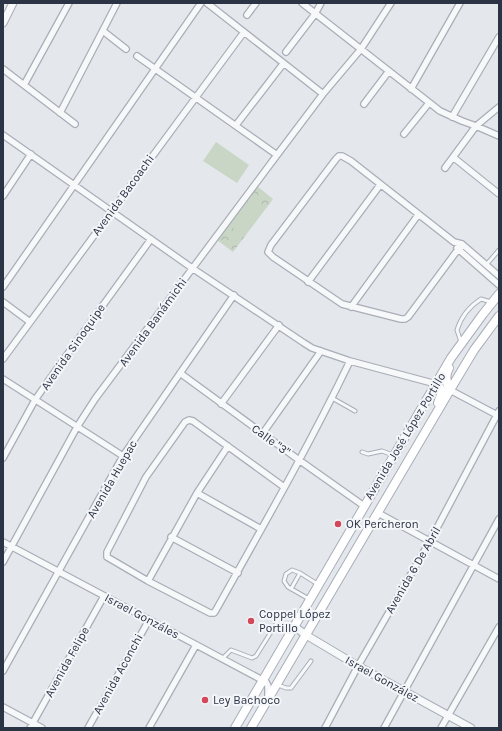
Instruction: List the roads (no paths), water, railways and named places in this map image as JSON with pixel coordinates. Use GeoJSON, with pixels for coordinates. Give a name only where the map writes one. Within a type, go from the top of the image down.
{"type":"FeatureCollection","features":[{"type":"Feature","properties":{"kind":"main road","name":"Avenida José López Portillo"},"geometry":{"type":"LineString","coordinates":[[235,728],[436,384],[462,344],[499,294]]}},
{"type":"Feature","properties":{"kind":"main road","name":"Avenida José López Portillo"},"geometry":{"type":"LineString","coordinates":[[251,728],[378,514],[419,441],[474,350],[499,316]]}},
{"type":"Feature","properties":{"kind":"main road"},"geometry":{"type":"LineString","coordinates":[[450,390],[447,382],[447,372],[462,344]]}},
{"type":"Feature","properties":{"kind":"main road"},"geometry":{"type":"LineString","coordinates":[[419,441],[441,395],[441,390],[436,384]]}},
{"type":"Feature","properties":{"kind":"street"},"geometry":{"type":"LineString","coordinates":[[3,23],[13,3]]}},
{"type":"Feature","properties":{"kind":"street"},"geometry":{"type":"LineString","coordinates":[[24,85],[68,3]]}},
{"type":"Feature","properties":{"kind":"street"},"geometry":{"type":"LineString","coordinates":[[60,113],[117,3]]}},
{"type":"Feature","properties":{"kind":"street"},"geometry":{"type":"LineString","coordinates":[[3,286],[201,3]]}},
{"type":"Feature","properties":{"kind":"street"},"geometry":{"type":"LineString","coordinates":[[207,3],[323,94]]}},
{"type":"Feature","properties":{"kind":"street"},"geometry":{"type":"LineString","coordinates":[[247,15],[256,3]]}},
{"type":"Feature","properties":{"kind":"street"},"geometry":{"type":"LineString","coordinates":[[302,3],[429,103],[452,117],[499,136]]}},
{"type":"Feature","properties":{"kind":"street"},"geometry":{"type":"LineString","coordinates":[[286,52],[322,3]]}},
{"type":"Feature","properties":{"kind":"street","name":"Avenida Banámichi"},"geometry":{"type":"LineString","coordinates":[[3,562],[95,399],[323,94],[360,49],[391,3]]}},
{"type":"Feature","properties":{"kind":"street"},"geometry":{"type":"LineString","coordinates":[[411,89],[460,3]]}},
{"type":"Feature","properties":{"kind":"street"},"geometry":{"type":"LineString","coordinates":[[103,31],[126,48]]}},
{"type":"Feature","properties":{"kind":"street","name":"Avenida Bacoachi"},"geometry":{"type":"LineString","coordinates":[[3,359],[244,32]]}},
{"type":"Feature","properties":{"kind":"street"},"geometry":{"type":"LineString","coordinates":[[452,117],[499,37]]}},
{"type":"Feature","properties":{"kind":"street"},"geometry":{"type":"LineString","coordinates":[[137,56],[277,155]]}},
{"type":"Feature","properties":{"kind":"street"},"geometry":{"type":"LineString","coordinates":[[236,126],[283,64]]}},
{"type":"Feature","properties":{"kind":"street"},"geometry":{"type":"LineString","coordinates":[[3,69],[76,124]]}},
{"type":"Feature","properties":{"kind":"street"},"geometry":{"type":"LineString","coordinates":[[364,104],[389,71]]}},
{"type":"Feature","properties":{"kind":"street"},"geometry":{"type":"LineString","coordinates":[[404,134],[429,103]]}},
{"type":"Feature","properties":{"kind":"street"},"geometry":{"type":"LineString","coordinates":[[445,168],[476,126],[499,107]]}},
{"type":"Feature","properties":{"kind":"street"},"geometry":{"type":"LineString","coordinates":[[3,134],[151,240],[304,343],[321,351],[350,361],[436,384]]}},
{"type":"Feature","properties":{"kind":"street"},"geometry":{"type":"LineString","coordinates":[[3,196],[31,154]]}},
{"type":"Feature","properties":{"kind":"street"},"geometry":{"type":"LineString","coordinates":[[462,244],[405,319],[351,306],[337,301],[308,282],[268,252],[271,245],[339,156],[342,156],[351,161],[454,242],[462,244],[499,276]]}},
{"type":"Feature","properties":{"kind":"street"},"geometry":{"type":"LineString","coordinates":[[453,157],[499,194]]}},
{"type":"Feature","properties":{"kind":"street"},"geometry":{"type":"LineString","coordinates":[[308,282],[380,185]]}},
{"type":"Feature","properties":{"kind":"street"},"geometry":{"type":"LineString","coordinates":[[351,306],[418,215]]}},
{"type":"Feature","properties":{"kind":"street","name":"Avenida Sinoquipe"},"geometry":{"type":"LineString","coordinates":[[3,458],[35,400],[66,355],[151,240]]}},
{"type":"Feature","properties":{"kind":"street"},"geometry":{"type":"LineString","coordinates":[[454,242],[458,249],[499,285]]}},
{"type":"Feature","properties":{"kind":"street","name":"Avenida Huepac"},"geometry":{"type":"LineString","coordinates":[[3,672],[60,572],[123,456],[234,295]]}},
{"type":"Feature","properties":{"kind":"street"},"geometry":{"type":"LineString","coordinates":[[3,302],[30,322]]}},
{"type":"Feature","properties":{"kind":"street"},"geometry":{"type":"LineString","coordinates":[[221,404],[279,325]]}},
{"type":"Feature","properties":{"kind":"street"},"geometry":{"type":"LineString","coordinates":[[263,433],[321,351]]}},
{"type":"Feature","properties":{"kind":"street"},"geometry":{"type":"LineString","coordinates":[[284,487],[193,421],[189,420],[185,422],[146,477],[107,554],[109,558],[148,581],[210,613],[214,613],[238,573],[299,460],[350,361]]}},
{"type":"Feature","properties":{"kind":"street","name":"Calle \"3\""},"geometry":{"type":"LineString","coordinates":[[180,373],[364,506]]}},
{"type":"Feature","properties":{"kind":"street"},"geometry":{"type":"LineString","coordinates":[[3,379],[123,456]]}},
{"type":"Feature","properties":{"kind":"street"},"geometry":{"type":"LineString","coordinates":[[450,390],[498,414]]}},
{"type":"Feature","properties":{"kind":"street","name":"Avenida 6 De Abril"},"geometry":{"type":"LineString","coordinates":[[324,728],[430,541],[498,414]]}},
{"type":"Feature","properties":{"kind":"street"},"geometry":{"type":"LineString","coordinates":[[148,581],[197,493],[228,446]]}},
{"type":"Feature","properties":{"kind":"street"},"geometry":{"type":"LineString","coordinates":[[197,493],[261,529]]}},
{"type":"Feature","properties":{"kind":"street"},"geometry":{"type":"LineString","coordinates":[[378,514],[499,579]]}},
{"type":"Feature","properties":{"kind":"street"},"geometry":{"type":"LineString","coordinates":[[384,728],[499,519]]}},
{"type":"Feature","properties":{"kind":"street"},"geometry":{"type":"LineString","coordinates":[[172,537],[238,573]]}},
{"type":"Feature","properties":{"kind":"street","name":"Israel Gonzáles"},"geometry":{"type":"LineString","coordinates":[[3,542],[263,681]]}},
{"type":"Feature","properties":{"kind":"street","name":"Avenida Felipe"},"geometry":{"type":"LineString","coordinates":[[32,726],[104,596]]}},
{"type":"Feature","properties":{"kind":"street","name":"Avenida Aconchi"},"geometry":{"type":"LineString","coordinates":[[88,728],[149,620]]}},
{"type":"Feature","properties":{"kind":"street","name":"Israel González"},"geometry":{"type":"LineString","coordinates":[[295,626],[306,636],[471,728]]}},
{"type":"Feature","properties":{"kind":"street"},"geometry":{"type":"LineString","coordinates":[[441,728],[499,626]]}},
{"type":"Feature","properties":{"kind":"street"},"geometry":{"type":"LineString","coordinates":[[149,728],[196,645]]}},
{"type":"Feature","properties":{"kind":"street"},"geometry":{"type":"LineString","coordinates":[[263,681],[268,686],[268,698]]}},
{"type":"Feature","properties":{"kind":"street"},"geometry":{"type":"LineString","coordinates":[[3,707],[32,726],[42,728]]}},
{"type":"Feature","properties":{"kind":"lane"},"geometry":{"type":"LineString","coordinates":[[486,265],[499,250]]}},
{"type":"Feature","properties":{"kind":"lane"},"geometry":{"type":"LineString","coordinates":[[462,344],[457,330],[466,313],[481,299],[492,303]]}},
{"type":"Feature","properties":{"kind":"lane"},"geometry":{"type":"LineString","coordinates":[[332,398],[355,411]]}},
{"type":"Feature","properties":{"kind":"lane"},"geometry":{"type":"LineString","coordinates":[[362,452],[368,454],[382,451],[394,455]]}},
{"type":"Feature","properties":{"kind":"lane"},"geometry":{"type":"LineString","coordinates":[[310,600],[288,587],[284,581],[286,574],[292,570],[300,573],[318,585]]}},
{"type":"Feature","properties":{"kind":"lane"},"geometry":{"type":"LineString","coordinates":[[291,589],[300,573]]}},
{"type":"Feature","properties":{"kind":"lane"},"geometry":{"type":"LineString","coordinates":[[222,659],[231,650],[252,658],[256,656],[281,616],[285,614]]}},
{"type":"Feature","properties":{"kind":"lane"},"geometry":{"type":"LineString","coordinates":[[276,685],[292,688],[311,661]]}},
{"type":"Feature","properties":{"kind":"place","name":"OK Percheron"},"geometry":{"type":"Point","coordinates":[338,524]}},
{"type":"Feature","properties":{"kind":"place","name":"Coppel López Portillo"},"geometry":{"type":"Point","coordinates":[251,621]}},
{"type":"Feature","properties":{"kind":"place","name":"Ley Bachoco"},"geometry":{"type":"Point","coordinates":[205,700]}}]}
